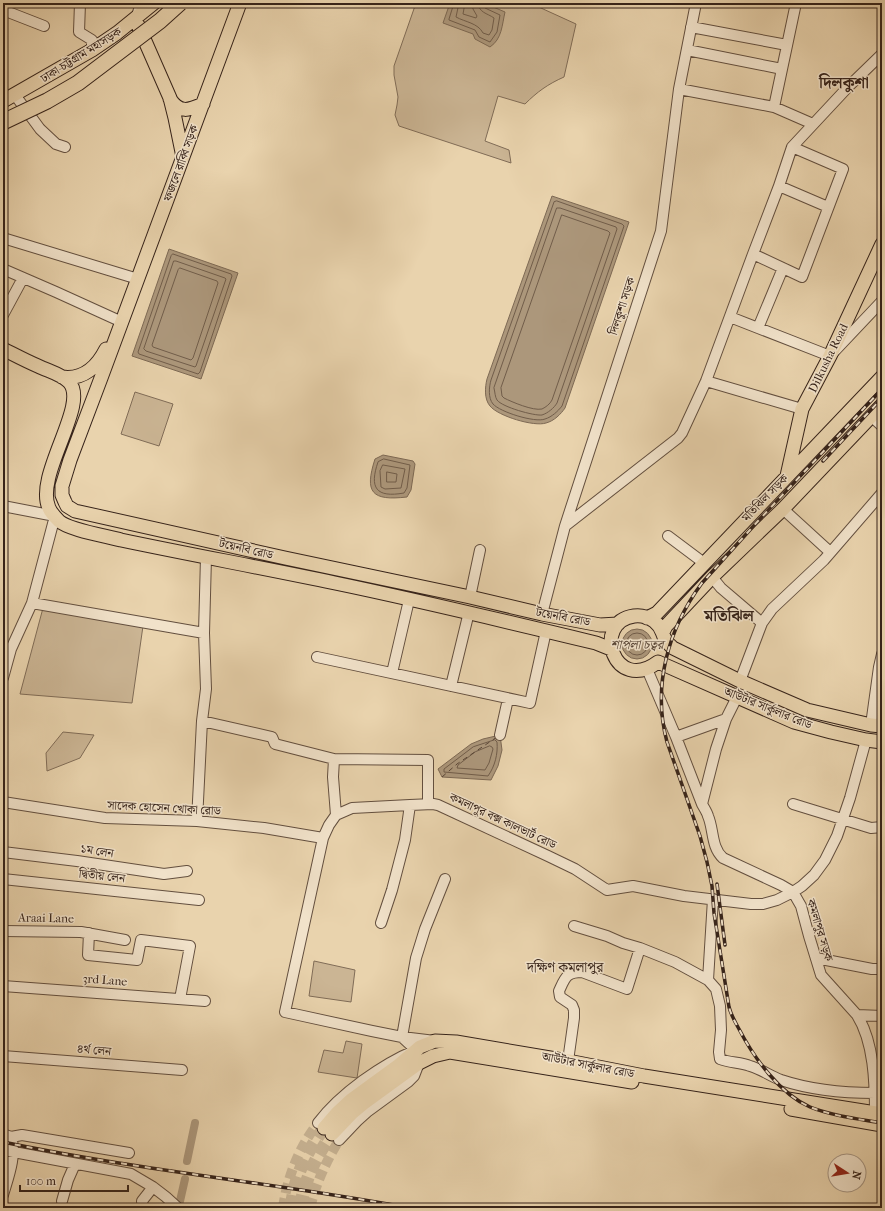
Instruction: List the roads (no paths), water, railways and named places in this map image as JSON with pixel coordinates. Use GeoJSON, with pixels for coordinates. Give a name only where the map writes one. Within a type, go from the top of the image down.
{"type":"FeatureCollection","features":[{"type":"Feature","properties":{"kind":"highway"},"geometry":{"type":"LineString","coordinates":[[3,112],[22,104],[62,82],[136,28],[167,3]]}},
{"type":"Feature","properties":{"kind":"highway"},"geometry":{"type":"LineString","coordinates":[[3,122],[47,101],[78,82],[160,21],[180,3]]}},
{"type":"Feature","properties":{"kind":"main road","name":"ঢাকা-চট্টগ্রাম মহাসড়ক"},"geometry":{"type":"LineString","coordinates":[[3,101],[92,50],[136,19],[154,3]]}},
{"type":"Feature","properties":{"kind":"main road","name":"ফজলে রাব্বি সড়ক"},"geometry":{"type":"LineString","coordinates":[[122,322],[240,3]]}},
{"type":"Feature","properties":{"kind":"main road"},"geometry":{"type":"LineString","coordinates":[[136,19],[144,41],[175,106],[183,109],[203,104]]}},
{"type":"Feature","properties":{"kind":"main road"},"geometry":{"type":"LineString","coordinates":[[170,98],[183,159]]}},
{"type":"Feature","properties":{"kind":"main road","name":"Dilkusha Road"},"geometry":{"type":"LineString","coordinates":[[787,476],[802,409],[830,356],[882,247]]}},
{"type":"Feature","properties":{"kind":"main road"},"geometry":{"type":"LineString","coordinates":[[62,377],[76,377],[93,369],[105,352],[122,322]]}},
{"type":"Feature","properties":{"kind":"main road","name":"টয়েনবি রোড"},"geometry":{"type":"LineString","coordinates":[[122,322],[70,460],[62,486],[62,495],[69,508],[75,511],[542,614],[600,625],[612,624]]}},
{"type":"Feature","properties":{"kind":"main road"},"geometry":{"type":"LineString","coordinates":[[3,349],[62,377],[72,386],[74,402],[53,465],[48,488],[48,506],[54,516]]}},
{"type":"Feature","properties":{"kind":"main road","name":"মতিঝিল সড়ক"},"geometry":{"type":"LineString","coordinates":[[647,618],[657,613],[882,377]]}},
{"type":"Feature","properties":{"kind":"main road"},"geometry":{"type":"LineString","coordinates":[[74,402],[77,399],[85,399],[89,410]]}},
{"type":"Feature","properties":{"kind":"main road","name":"মতিঝিল সড়ক"},"geometry":{"type":"LineString","coordinates":[[664,636],[666,626],[712,577],[783,509],[882,405]]}},
{"type":"Feature","properties":{"kind":"main road","name":"টয়েনবি রোড"},"geometry":{"type":"LineString","coordinates":[[54,516],[63,524],[95,534],[469,612],[606,647]]}},
{"type":"Feature","properties":{"kind":"main road"},"geometry":{"type":"LineString","coordinates":[[647,669],[631,669],[623,666],[606,647],[610,643],[614,630],[612,624],[631,616],[639,616],[653,620],[659,626],[664,636]]}},
{"type":"Feature","properties":{"kind":"main road","name":"আউটার সার্কুলার রোড"},"geometry":{"type":"LineString","coordinates":[[664,636],[673,648],[740,681],[807,710],[877,726]]}},
{"type":"Feature","properties":{"kind":"main road","name":"আউটার সার্কুলার রোড"},"geometry":{"type":"LineString","coordinates":[[647,669],[658,662],[794,722],[866,740],[882,742]]}},
{"type":"Feature","properties":{"kind":"main road","name":"আউটার সার্কুলার রোড"},"geometry":{"type":"LineString","coordinates":[[879,1114],[644,1076],[568,1061],[456,1042],[435,1041],[424,1044],[352,1100],[337,1113],[328,1132],[360,1106],[420,1063],[428,1058],[450,1052],[882,1125]]}},
{"type":"Feature","properties":{"kind":"main road"},"geometry":{"type":"LineString","coordinates":[[416,1050],[420,1063]]}},
{"type":"Feature","properties":{"kind":"street"},"geometry":{"type":"LineString","coordinates":[[80,3],[79,32],[92,40],[92,50]]}},
{"type":"Feature","properties":{"kind":"street"},"geometry":{"type":"LineString","coordinates":[[136,19],[141,3]]}},
{"type":"Feature","properties":{"kind":"street","name":"দিলকুশা সড়ক"},"geometry":{"type":"LineString","coordinates":[[542,614],[565,526],[660,231],[680,89],[696,3]]}},
{"type":"Feature","properties":{"kind":"street"},"geometry":{"type":"LineString","coordinates":[[774,108],[796,3]]}},
{"type":"Feature","properties":{"kind":"street"},"geometry":{"type":"LineString","coordinates":[[3,10],[44,26]]}},
{"type":"Feature","properties":{"kind":"street"},"geometry":{"type":"LineString","coordinates":[[691,27],[787,45]]}},
{"type":"Feature","properties":{"kind":"street"},"geometry":{"type":"LineString","coordinates":[[3,128],[31,116],[88,81],[144,41]]}},
{"type":"Feature","properties":{"kind":"street"},"geometry":{"type":"LineString","coordinates":[[687,50],[782,69]]}},
{"type":"Feature","properties":{"kind":"street"},"geometry":{"type":"LineString","coordinates":[[565,526],[678,438],[682,433],[706,381],[779,186],[792,147],[882,54]]}},
{"type":"Feature","properties":{"kind":"street"},"geometry":{"type":"LineString","coordinates":[[680,89],[774,108],[813,124]]}},
{"type":"Feature","properties":{"kind":"street"},"geometry":{"type":"LineString","coordinates":[[15,95],[40,130],[56,144],[65,147]]}},
{"type":"Feature","properties":{"kind":"street"},"geometry":{"type":"LineString","coordinates":[[753,254],[802,277],[842,169],[792,147]]}},
{"type":"Feature","properties":{"kind":"street"},"geometry":{"type":"LineString","coordinates":[[779,186],[828,207]]}},
{"type":"Feature","properties":{"kind":"street"},"geometry":{"type":"LineString","coordinates":[[3,238],[138,279]]}},
{"type":"Feature","properties":{"kind":"street"},"geometry":{"type":"LineString","coordinates":[[758,328],[783,268]]}},
{"type":"Feature","properties":{"kind":"street"},"geometry":{"type":"LineString","coordinates":[[3,269],[122,322]]}},
{"type":"Feature","properties":{"kind":"street"},"geometry":{"type":"LineString","coordinates":[[3,315],[24,278]]}},
{"type":"Feature","properties":{"kind":"street"},"geometry":{"type":"LineString","coordinates":[[730,317],[830,356],[882,301]]}},
{"type":"Feature","properties":{"kind":"street"},"geometry":{"type":"LineString","coordinates":[[706,381],[802,409]]}},
{"type":"Feature","properties":{"kind":"street"},"geometry":{"type":"LineString","coordinates":[[872,416],[882,426]]}},
{"type":"Feature","properties":{"kind":"street"},"geometry":{"type":"LineString","coordinates":[[740,681],[762,624],[772,609],[830,552],[882,493]]}},
{"type":"Feature","properties":{"kind":"street"},"geometry":{"type":"LineString","coordinates":[[3,506],[54,516],[32,603],[11,649],[3,678]]}},
{"type":"Feature","properties":{"kind":"street"},"geometry":{"type":"LineString","coordinates":[[783,509],[830,552]]}},
{"type":"Feature","properties":{"kind":"street"},"geometry":{"type":"LineString","coordinates":[[42,564],[48,557],[56,532],[62,527],[70,527]]}},
{"type":"Feature","properties":{"kind":"street"},"geometry":{"type":"LineString","coordinates":[[668,536],[704,563]]}},
{"type":"Feature","properties":{"kind":"street"},"geometry":{"type":"LineString","coordinates":[[470,597],[480,550]]}},
{"type":"Feature","properties":{"kind":"street"},"geometry":{"type":"LineString","coordinates":[[196,822],[202,721],[206,689],[204,633],[206,557]]}},
{"type":"Feature","properties":{"kind":"street"},"geometry":{"type":"LineString","coordinates":[[712,577],[721,588],[762,624]]}},
{"type":"Feature","properties":{"kind":"street"},"geometry":{"type":"LineString","coordinates":[[392,673],[409,600]]}},
{"type":"Feature","properties":{"kind":"street"},"geometry":{"type":"LineString","coordinates":[[32,603],[204,633]]}},
{"type":"Feature","properties":{"kind":"street"},"geometry":{"type":"LineString","coordinates":[[451,686],[469,612]]}},
{"type":"Feature","properties":{"kind":"street"},"geometry":{"type":"LineString","coordinates":[[317,657],[530,703],[546,631]]}},
{"type":"Feature","properties":{"kind":"street"},"geometry":{"type":"LineString","coordinates":[[877,726],[879,667],[882,654]]}},
{"type":"Feature","properties":{"kind":"street"},"geometry":{"type":"LineString","coordinates":[[647,669],[676,737],[726,719]]}},
{"type":"Feature","properties":{"kind":"street"},"geometry":{"type":"LineString","coordinates":[[702,804],[716,749],[726,719],[737,697]]}},
{"type":"Feature","properties":{"kind":"street"},"geometry":{"type":"LineString","coordinates":[[500,735],[508,699]]}},
{"type":"Feature","properties":{"kind":"street"},"geometry":{"type":"LineString","coordinates":[[202,721],[272,737],[275,744],[334,759],[428,760],[428,804]]}},
{"type":"Feature","properties":{"kind":"street","name":"কমলাপুর সড়ক"},"geometry":{"type":"LineString","coordinates":[[676,737],[708,816],[715,848],[718,854],[723,858],[793,892],[801,906],[821,975],[857,1015],[860,1021],[870,1054],[879,1114]]}},
{"type":"Feature","properties":{"kind":"street","name":"কমলাপুর বক্স কালভার্ট রোড"},"geometry":{"type":"LineString","coordinates":[[336,814],[352,808],[428,804],[442,806],[575,869],[608,890],[633,886],[684,896],[751,904],[763,904],[776,900],[802,886],[814,875],[825,860],[837,836],[850,798],[866,740]]}},
{"type":"Feature","properties":{"kind":"street"},"geometry":{"type":"LineString","coordinates":[[334,759],[333,777],[336,814],[329,825],[324,838],[285,1012],[372,1031],[435,1041]]}},
{"type":"Feature","properties":{"kind":"street","name":"সাদেক হোসেন খোকা রোড"},"geometry":{"type":"LineString","coordinates":[[3,802],[105,818],[196,822],[264,828],[324,838]]}},
{"type":"Feature","properties":{"kind":"street"},"geometry":{"type":"LineString","coordinates":[[793,804],[871,828],[882,827]]}},
{"type":"Feature","properties":{"kind":"street"},"geometry":{"type":"LineString","coordinates":[[381,924],[392,890],[405,840],[410,805]]}},
{"type":"Feature","properties":{"kind":"street","name":"১ম লেন"},"geometry":{"type":"LineString","coordinates":[[3,852],[164,874],[187,871]]}},
{"type":"Feature","properties":{"kind":"street","name":"দ্বিতীয় লেন"},"geometry":{"type":"LineString","coordinates":[[3,879],[199,900]]}},
{"type":"Feature","properties":{"kind":"street"},"geometry":{"type":"LineString","coordinates":[[402,1036],[416,958],[425,929],[445,879]]}},
{"type":"Feature","properties":{"kind":"street"},"geometry":{"type":"LineString","coordinates":[[708,980],[713,899]]}},
{"type":"Feature","properties":{"kind":"street"},"geometry":{"type":"LineString","coordinates":[[574,926],[607,936],[623,944],[640,948],[675,962],[708,980],[716,989],[720,1006],[720,1059],[728,1062],[750,1065],[779,1079],[808,1088],[834,1092],[875,1093]]}},
{"type":"Feature","properties":{"kind":"street","name":"Araai Lane"},"geometry":{"type":"LineString","coordinates":[[3,931],[81,932],[125,940]]}},
{"type":"Feature","properties":{"kind":"street"},"geometry":{"type":"LineString","coordinates":[[89,933],[88,956],[137,960],[141,940],[190,946],[180,999]]}},
{"type":"Feature","properties":{"kind":"street"},"geometry":{"type":"LineString","coordinates":[[568,1061],[574,1010],[572,1006],[560,997],[559,991],[566,976],[574,972],[582,972],[626,989],[640,948]]}},
{"type":"Feature","properties":{"kind":"street"},"geometry":{"type":"LineString","coordinates":[[816,958],[872,969],[882,969]]}},
{"type":"Feature","properties":{"kind":"street","name":"3rd Lane"},"geometry":{"type":"LineString","coordinates":[[3,986],[205,1001]]}},
{"type":"Feature","properties":{"kind":"street"},"geometry":{"type":"LineString","coordinates":[[857,1015],[882,1016]]}},
{"type":"Feature","properties":{"kind":"street"},"geometry":{"type":"LineString","coordinates":[[402,1036],[416,1050]]}},
{"type":"Feature","properties":{"kind":"street","name":"৪র্থ লেন"},"geometry":{"type":"LineString","coordinates":[[3,1056],[182,1070]]}},
{"type":"Feature","properties":{"kind":"street"},"geometry":{"type":"LineString","coordinates":[[3,1195],[13,1152],[7,1136],[22,1135],[129,1153]]}},
{"type":"Feature","properties":{"kind":"street"},"geometry":{"type":"LineString","coordinates":[[3,1150],[131,1174],[166,1196],[178,1208]]}},
{"type":"Feature","properties":{"kind":"street"},"geometry":{"type":"LineString","coordinates":[[62,1201],[68,1180],[75,1164]]}},
{"type":"Feature","properties":{"kind":"street"},"geometry":{"type":"LineString","coordinates":[[143,1208],[142,1201],[153,1187]]}},
{"type":"Feature","properties":{"kind":"water"},"geometry":{"type":"Polygon","coordinates":[[[450,3],[484,3],[505,12],[501,31],[494,44],[490,47],[475,39],[473,34],[443,23],[450,3]]]}},
{"type":"Feature","properties":{"kind":"water"},"geometry":{"type":"Polygon","coordinates":[[[552,196],[629,222],[565,408],[552,421],[540,424],[516,420],[494,410],[487,400],[486,386],[487,379],[552,196]]]}},
{"type":"Feature","properties":{"kind":"water"},"geometry":{"type":"Polygon","coordinates":[[[169,249],[238,273],[201,379],[132,356],[169,249]]]}},
{"type":"Feature","properties":{"kind":"water"},"geometry":{"type":"Polygon","coordinates":[[[383,455],[413,461],[415,464],[411,490],[407,497],[386,498],[379,496],[371,487],[370,480],[375,459],[383,455]]]}},
{"type":"Feature","properties":{"kind":"water","name":"শাপলা চত্বর"},"geometry":{"type":"Polygon","coordinates":[[[637,629],[648,633],[652,644],[648,655],[637,659],[626,655],[622,644],[626,633],[637,629]]]}},
{"type":"Feature","properties":{"kind":"water"},"geometry":{"type":"Polygon","coordinates":[[[500,735],[502,750],[498,766],[491,780],[442,777],[438,769],[471,744],[483,739],[500,735]]]}},
{"type":"Feature","properties":{"kind":"waterway"},"geometry":{"type":"LineString","coordinates":[[187,1161],[195,1123]]}},
{"type":"Feature","properties":{"kind":"waterway"},"geometry":{"type":"LineString","coordinates":[[180,1201],[185,1179]]}},
{"type":"Feature","properties":{"kind":"tunnel"},"geometry":{"type":"LineString","coordinates":[[283,1208],[287,1185],[295,1163],[305,1142],[318,1123]]}},
{"type":"Feature","properties":{"kind":"tunnel"},"geometry":{"type":"LineString","coordinates":[[291,1208],[298,1175],[306,1156],[324,1128]]}},
{"type":"Feature","properties":{"kind":"tunnel"},"geometry":{"type":"LineString","coordinates":[[300,1208],[308,1178],[332,1134]]}},
{"type":"Feature","properties":{"kind":"tunnel"},"geometry":{"type":"LineString","coordinates":[[310,1208],[322,1173],[339,1140]]}},
{"type":"Feature","properties":{"kind":"railway"},"geometry":{"type":"LineString","coordinates":[[882,389],[702,583],[680,619],[672,639],[666,659],[661,700],[667,742],[700,836],[707,862],[712,886],[714,913],[729,1007],[735,1021],[752,1052],[760,1063],[778,1084],[799,1101],[827,1113],[882,1123]]}},
{"type":"Feature","properties":{"kind":"railway"},"geometry":{"type":"LineString","coordinates":[[823,461],[882,398]]}},
{"type":"Feature","properties":{"kind":"railway"},"geometry":{"type":"LineString","coordinates":[[717,884],[725,945]]}},
{"type":"Feature","properties":{"kind":"railway"},"geometry":{"type":"LineString","coordinates":[[3,1142],[104,1161],[308,1191],[410,1208]]}},
{"type":"Feature","properties":{"kind":"district","name":"দিলকুশা"},"geometry":{"type":"Point","coordinates":[844,82]}},
{"type":"Feature","properties":{"kind":"district","name":"মতিঝিল"},"geometry":{"type":"Point","coordinates":[729,615]}},
{"type":"Feature","properties":{"kind":"district","name":"দক্ষিণ কমলাপুর"},"geometry":{"type":"Point","coordinates":[565,967]}}]}
